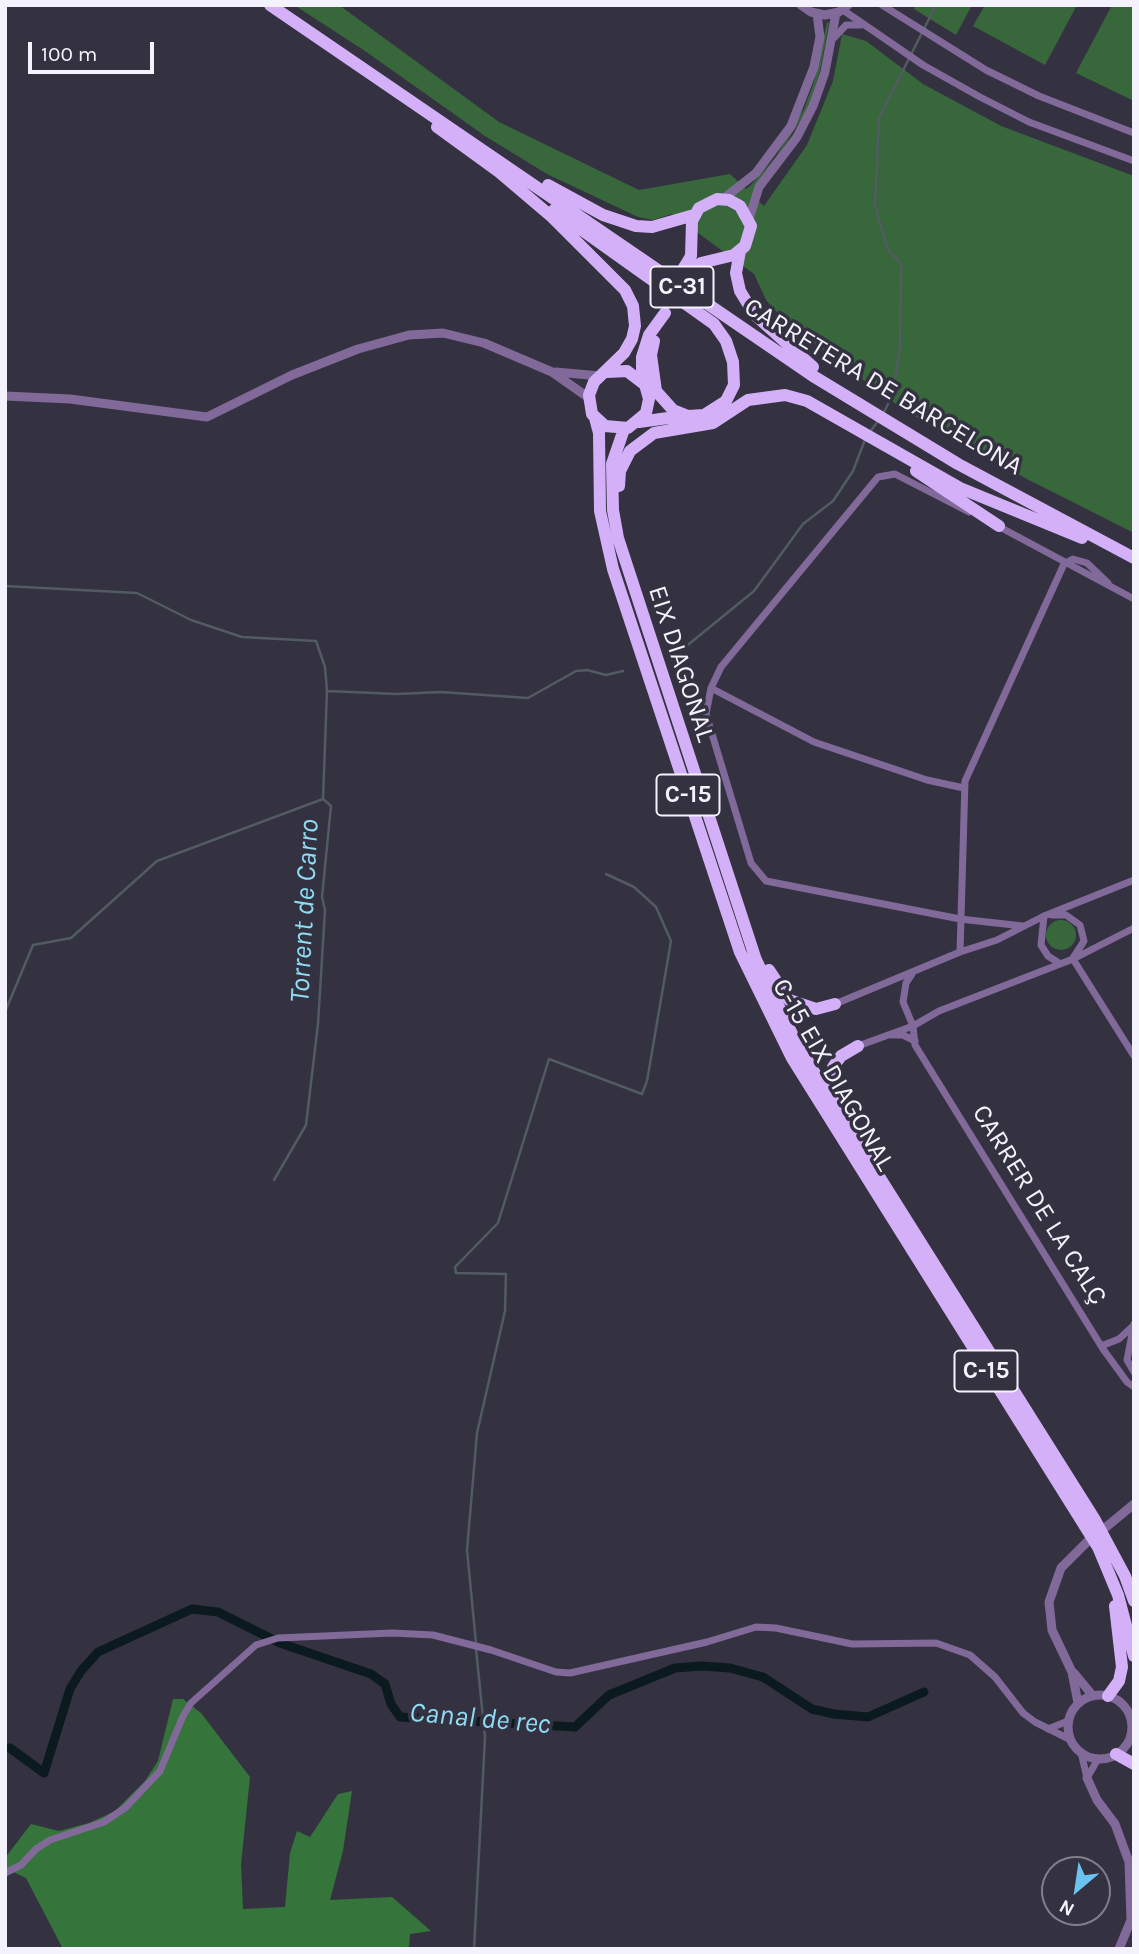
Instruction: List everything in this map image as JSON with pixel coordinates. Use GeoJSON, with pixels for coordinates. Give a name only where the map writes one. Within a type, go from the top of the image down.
{"type":"FeatureCollection","features":[{"type":"Feature","properties":{"kind":"highway","name":"CARRETERA DE BARCELONA"},"geometry":{"type":"LineString","coordinates":[[269,5],[503,162],[691,294],[922,443],[1134,558]]}},
{"type":"Feature","properties":{"kind":"highway"},"geometry":{"type":"LineString","coordinates":[[269,5],[270,11],[714,324],[726,341],[734,373],[734,385],[726,401],[711,413],[688,416],[680,414],[667,405],[656,391],[651,355],[666,305]]}},
{"type":"Feature","properties":{"kind":"highway"},"geometry":{"type":"LineString","coordinates":[[503,162],[513,163],[577,202],[621,222],[652,227],[694,215],[706,203],[723,199],[740,206],[749,219],[750,237],[740,251],[736,273],[740,291],[754,314],[811,366],[866,406]]}},
{"type":"Feature","properties":{"kind":"highway"},"geometry":{"type":"LineString","coordinates":[[510,181],[579,240],[625,290],[633,306],[635,326],[624,353],[608,373]]}},
{"type":"Feature","properties":{"kind":"highway"},"geometry":{"type":"LineString","coordinates":[[639,422],[648,405],[642,365],[645,347],[652,329],[688,269],[694,215]]}},
{"type":"Feature","properties":{"kind":"highway"},"geometry":{"type":"LineString","coordinates":[[693,239],[702,252],[718,258]]}},
{"type":"Feature","properties":{"kind":"highway"},"geometry":{"type":"LineString","coordinates":[[688,269],[740,251]]}},
{"type":"Feature","properties":{"kind":"highway"},"geometry":{"type":"LineString","coordinates":[[589,398],[592,385],[628,359],[666,305]]}},
{"type":"Feature","properties":{"kind":"highway"},"geometry":{"type":"LineString","coordinates":[[608,373],[630,372],[644,384]]}},
{"type":"Feature","properties":{"kind":"highway"},"geometry":{"type":"LineString","coordinates":[[613,510],[620,471],[630,451],[654,433],[720,421],[748,401],[785,395],[807,401],[960,488],[1077,537],[1100,540]]}},
{"type":"Feature","properties":{"kind":"highway","name":"C-15"},"geometry":{"type":"LineString","coordinates":[[589,398],[595,418]]}},
{"type":"Feature","properties":{"kind":"highway"},"geometry":{"type":"LineString","coordinates":[[595,418],[608,428],[624,429],[639,422],[668,418],[695,426]]}},
{"type":"Feature","properties":{"kind":"highway","name":"C-15 EIX DIAGONAL"},"geometry":{"type":"LineString","coordinates":[[595,418],[600,433],[600,511],[613,569],[740,952],[758,994],[792,1058],[848,1150],[1098,1547],[1118,1595],[1134,1656]]}},
{"type":"Feature","properties":{"kind":"highway","name":"EIX DIAGONAL"},"geometry":{"type":"LineString","coordinates":[[624,429],[612,464],[613,510],[632,587],[751,944],[793,1036],[1095,1520],[1120,1566],[1134,1601]]}},
{"type":"Feature","properties":{"kind":"highway"},"geometry":{"type":"LineString","coordinates":[[877,443],[940,489],[999,526]]}},
{"type":"Feature","properties":{"kind":"highway"},"geometry":{"type":"LineString","coordinates":[[751,944],[762,955],[777,985],[789,1000],[816,1009],[835,1004]]}},
{"type":"Feature","properties":{"kind":"highway"},"geometry":{"type":"LineString","coordinates":[[854,1135],[852,1121],[832,1080],[834,1067],[841,1056],[858,1045]]}},
{"type":"Feature","properties":{"kind":"highway"},"geometry":{"type":"LineString","coordinates":[[1108,1696],[1119,1681],[1122,1667],[1115,1608],[1118,1595]]}},
{"type":"Feature","properties":{"kind":"highway"},"geometry":{"type":"LineString","coordinates":[[1116,1754],[1134,1763]]}},
{"type":"Feature","properties":{"kind":"street"},"geometry":{"type":"LineString","coordinates":[[801,5],[817,14],[842,9],[923,65],[1029,122],[1134,161]]}},
{"type":"Feature","properties":{"kind":"street"},"geometry":{"type":"LineString","coordinates":[[882,5],[936,41],[1039,96],[1134,133]]}},
{"type":"Feature","properties":{"kind":"street"},"geometry":{"type":"LineString","coordinates":[[749,219],[759,187],[783,157],[807,119],[822,80],[842,9]]}},
{"type":"Feature","properties":{"kind":"street"},"geometry":{"type":"LineString","coordinates":[[723,199],[756,173],[787,132],[802,102],[820,37],[817,14]]}},
{"type":"Feature","properties":{"kind":"street"},"geometry":{"type":"LineString","coordinates":[[831,41],[846,25],[864,26]]}},
{"type":"Feature","properties":{"kind":"street"},"geometry":{"type":"LineString","coordinates":[[5,396],[70,399],[207,417],[292,375],[394,339],[410,335],[453,334],[552,372],[589,398]]}},
{"type":"Feature","properties":{"kind":"street"},"geometry":{"type":"LineString","coordinates":[[552,372],[608,373]]}},
{"type":"Feature","properties":{"kind":"street"},"geometry":{"type":"LineString","coordinates":[[1023,926],[960,919],[766,881],[757,873],[706,713],[710,688],[720,667],[870,485],[884,473],[895,474],[999,526],[1065,564]]}},
{"type":"Feature","properties":{"kind":"street"},"geometry":{"type":"LineString","coordinates":[[960,952],[964,788],[1065,564],[1073,559],[1087,563],[1114,589],[1134,599]]}},
{"type":"Feature","properties":{"kind":"street"},"geometry":{"type":"LineString","coordinates":[[710,688],[814,742],[927,780],[964,788]]}},
{"type":"Feature","properties":{"kind":"street"},"geometry":{"type":"LineString","coordinates":[[835,1004],[960,952],[998,940],[1023,926],[1134,880]]}},
{"type":"Feature","properties":{"kind":"street"},"geometry":{"type":"LineString","coordinates":[[1046,916],[1066,915],[1080,925],[1084,941],[1073,959]]}},
{"type":"Feature","properties":{"kind":"street"},"geometry":{"type":"LineString","coordinates":[[1046,916],[1041,945],[1048,956],[1059,963]]}},
{"type":"Feature","properties":{"kind":"street"},"geometry":{"type":"LineString","coordinates":[[858,1045],[913,1026],[939,1011],[1073,959],[1134,928]]}},
{"type":"Feature","properties":{"kind":"street"},"geometry":{"type":"LineString","coordinates":[[1080,971],[1086,951]]}},
{"type":"Feature","properties":{"kind":"street"},"geometry":{"type":"LineString","coordinates":[[1073,959],[1134,1056]]}},
{"type":"Feature","properties":{"kind":"street","name":"CARRER DE LA CALÇ"},"geometry":{"type":"LineString","coordinates":[[912,974],[906,983],[903,1002],[913,1026],[915,1041],[1101,1346],[1127,1382],[1134,1387]]}},
{"type":"Feature","properties":{"kind":"street"},"geometry":{"type":"LineString","coordinates":[[884,1035],[903,1035],[915,1041]]}},
{"type":"Feature","properties":{"kind":"street"},"geometry":{"type":"LineString","coordinates":[[1101,1346],[1119,1339],[1133,1325]]}},
{"type":"Feature","properties":{"kind":"street"},"geometry":{"type":"LineString","coordinates":[[1133,1325],[1127,1360],[1134,1372]]}},
{"type":"Feature","properties":{"kind":"street"},"geometry":{"type":"LineString","coordinates":[[1105,1528],[1134,1504]]}},
{"type":"Feature","properties":{"kind":"street"},"geometry":{"type":"LineString","coordinates":[[1078,1703],[1072,1672],[1052,1630],[1049,1602],[1061,1568],[1089,1540]]}},
{"type":"Feature","properties":{"kind":"street"},"geometry":{"type":"LineString","coordinates":[[5,1872],[21,1865],[36,1849],[50,1840],[103,1822],[125,1808],[160,1771],[191,1703],[256,1645],[278,1638],[392,1633],[433,1635],[491,1650],[556,1672],[570,1673],[707,1642],[756,1627],[776,1628],[852,1644],[936,1643],[970,1655],[995,1676],[1023,1713],[1071,1740],[1081,1752],[1087,1778],[1097,1800],[1115,1824],[1129,1862],[1131,1920],[1119,1949]]}},
{"type":"Feature","properties":{"kind":"street"},"geometry":{"type":"LineString","coordinates":[[1072,1672],[1093,1696]]}},
{"type":"Feature","properties":{"kind":"street"},"geometry":{"type":"LineString","coordinates":[[1071,1740],[1068,1721],[1078,1703],[1093,1696],[1108,1696],[1124,1706],[1132,1722],[1129,1741],[1116,1754],[1098,1759],[1081,1752]]}},
{"type":"Feature","properties":{"kind":"street"},"geometry":{"type":"LineString","coordinates":[[1048,1729],[1068,1721]]}},
{"type":"Feature","properties":{"kind":"street"},"geometry":{"type":"LineString","coordinates":[[1087,1778],[1098,1759]]}},
{"type":"Feature","properties":{"kind":"green space"},"geometry":{"type":"Polygon","coordinates":[[[294,5],[339,5],[499,122],[639,190],[730,174],[746,189],[751,185],[775,158],[804,109],[814,82],[827,22],[829,23],[820,71],[808,108],[753,196],[764,206],[807,145],[833,81],[842,34],[866,41],[923,84],[1001,126],[1134,176],[1134,533],[1027,479],[904,410],[785,322],[766,300],[754,274],[672,214],[653,220],[638,217],[547,174],[485,136],[365,51],[294,5]]]}},
{"type":"Feature","properties":{"kind":"green space"},"geometry":{"type":"Polygon","coordinates":[[[916,5],[972,5],[956,35],[914,9],[916,5]]]}},
{"type":"Feature","properties":{"kind":"green space"},"geometry":{"type":"Polygon","coordinates":[[[985,5],[1077,5],[1045,65],[973,26],[985,5]]]}},
{"type":"Feature","properties":{"kind":"green space"},"geometry":{"type":"Polygon","coordinates":[[[1112,5],[1134,5],[1134,101],[1076,73],[1112,5]]]}},
{"type":"Feature","properties":{"kind":"green space"},"geometry":{"type":"Polygon","coordinates":[[[1061,920],[1072,924],[1076,935],[1072,946],[1061,950],[1050,946],[1046,935],[1050,924],[1061,920]]]}},
{"type":"Feature","properties":{"kind":"green space"},"geometry":{"type":"Polygon","coordinates":[[[173,1699],[183,1699],[201,1713],[250,1777],[241,1864],[243,1909],[285,1907],[290,1853],[297,1831],[310,1837],[338,1794],[352,1791],[343,1851],[330,1900],[392,1897],[431,1931],[410,1934],[409,1949],[63,1949],[26,1878],[5,1868],[5,1858],[31,1824],[59,1831],[89,1823],[115,1811],[145,1781],[158,1761],[173,1699]]]}},
{"type":"Feature","properties":{"kind":"waterway"},"geometry":{"type":"LineString","coordinates":[[895,379],[900,347],[901,263],[888,250],[875,206],[879,118],[936,5]]}},
{"type":"Feature","properties":{"kind":"waterway"},"geometry":{"type":"LineString","coordinates":[[884,412],[891,398]]}},
{"type":"Feature","properties":{"kind":"waterway"},"geometry":{"type":"LineString","coordinates":[[870,432],[878,421]]}},
{"type":"Feature","properties":{"kind":"waterway"},"geometry":{"type":"LineString","coordinates":[[678,653],[754,591],[803,524],[833,501],[853,471],[866,437]]}},
{"type":"Feature","properties":{"kind":"waterway"},"geometry":{"type":"LineString","coordinates":[[5,586],[137,593],[191,620],[242,637],[316,641],[325,667],[327,691]]}},
{"type":"Feature","properties":{"kind":"waterway","name":"Torrent de Carro"},"geometry":{"type":"LineString","coordinates":[[274,1180],[306,1125],[318,1024],[325,910],[322,897],[331,806],[323,799],[327,691],[397,694],[441,692],[528,698],[576,671],[587,670],[606,675],[623,671]]}},
{"type":"Feature","properties":{"kind":"waterway"},"geometry":{"type":"LineString","coordinates":[[5,1012],[33,945],[71,938],[157,861],[323,799]]}},
{"type":"Feature","properties":{"kind":"waterway"},"geometry":{"type":"LineString","coordinates":[[476,1643],[467,1550],[477,1433],[505,1311],[506,1274],[456,1273],[455,1267],[498,1223],[549,1059],[642,1094],[647,1081],[671,941],[656,907],[634,887],[606,874]]}},
{"type":"Feature","properties":{"kind":"waterway","name":"Canal de rec"},"geometry":{"type":"LineString","coordinates":[[5,1748],[10,1748],[44,1773],[70,1689],[98,1652],[192,1609],[218,1612],[280,1643],[371,1674],[385,1684],[391,1704],[400,1717],[575,1727],[609,1695],[675,1668],[702,1666],[730,1668],[763,1677],[812,1709],[834,1714],[868,1717],[924,1692]]}},
{"type":"Feature","properties":{"kind":"waterway"},"geometry":{"type":"LineString","coordinates":[[474,1949],[485,1737],[476,1649]]}}]}
